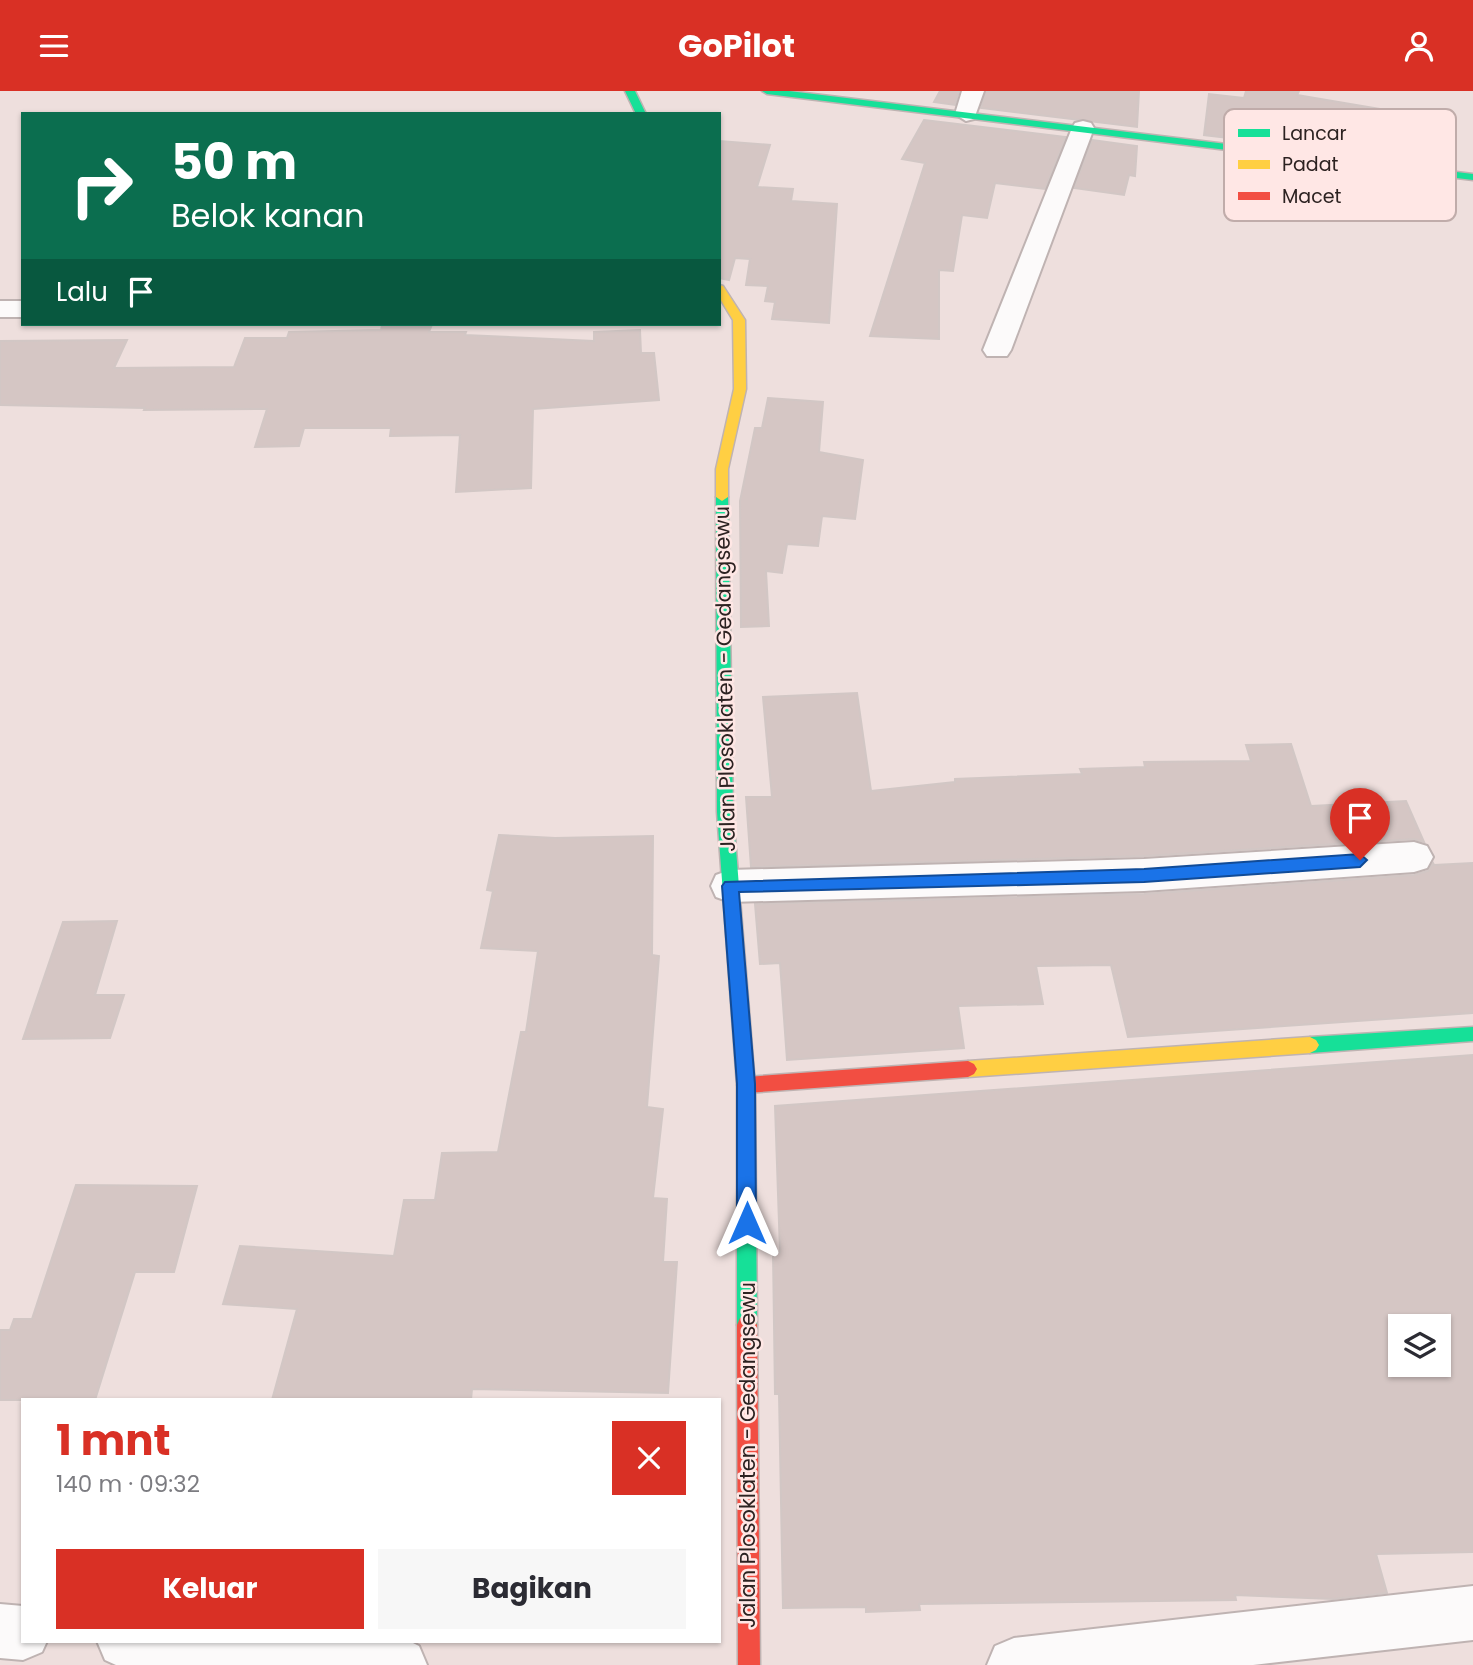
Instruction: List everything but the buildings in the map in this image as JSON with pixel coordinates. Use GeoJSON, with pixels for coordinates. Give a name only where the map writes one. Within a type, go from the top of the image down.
{"type":"FeatureCollection","features":[{"type":"Feature","properties":{"kind":"main road"},"geometry":{"type":"LineString","coordinates":[[631,91],[640,112]]}},
{"type":"Feature","properties":{"kind":"main road"},"geometry":{"type":"LineString","coordinates":[[766,91],[848,95],[966,114],[1224,146]]}},
{"type":"Feature","properties":{"kind":"main road","name":"Jalan Plosoklaten - Gedangsewu"},"geometry":{"type":"LineString","coordinates":[[721,294],[729,320],[740,389],[722,469],[721,547],[725,811],[746,1084],[749,1665]]}},
{"type":"Feature","properties":{"kind":"main road"},"geometry":{"type":"LineString","coordinates":[[746,1084],[1473,1034]]}},
{"type":"Feature","properties":{"kind":"street"},"geometry":{"type":"LineString","coordinates":[[966,114],[974,91]]}},
{"type":"Feature","properties":{"kind":"street"},"geometry":{"type":"LineString","coordinates":[[997,350],[1083,128]]}},
{"type":"Feature","properties":{"kind":"street"},"geometry":{"type":"LineString","coordinates":[[0,309],[21,309]]}},
{"type":"Feature","properties":{"kind":"street"},"geometry":{"type":"LineString","coordinates":[[730,886],[1144,875],[1413,856]]}},
{"type":"Feature","properties":{"kind":"street"},"geometry":{"type":"LineString","coordinates":[[1014,1665],[1473,1613]]}},
{"type":"Feature","properties":{"kind":"street"},"geometry":{"type":"LineString","coordinates":[[0,1631],[21,1633]]}},
{"type":"Feature","properties":{"kind":"street"},"geometry":{"type":"LineString","coordinates":[[147,1643],[400,1665]]}},
{"type":"Feature","properties":{"kind":"traffic: fast"},"geometry":{"type":"LineString","coordinates":[[630,91],[640,112]]}},
{"type":"Feature","properties":{"kind":"traffic: fast"},"geometry":{"type":"LineString","coordinates":[[767,91],[1224,147]]}},
{"type":"Feature","properties":{"kind":"traffic: fast"},"geometry":{"type":"LineString","coordinates":[[1456,175],[1473,177]]}},
{"type":"Feature","properties":{"kind":"traffic: fast"},"geometry":{"type":"LineString","coordinates":[[722,497],[725,812],[746,1085],[747,1325]]}},
{"type":"Feature","properties":{"kind":"traffic: fast"},"geometry":{"type":"LineString","coordinates":[[1310,1045],[1473,1034]]}},
{"type":"Feature","properties":{"kind":"traffic: slow"},"geometry":{"type":"LineString","coordinates":[[721,291],[739,320],[740,389],[722,469],[722,497]]}},
{"type":"Feature","properties":{"kind":"traffic: slow"},"geometry":{"type":"LineString","coordinates":[[968,1069],[1310,1045]]}},
{"type":"Feature","properties":{"kind":"traffic: jam"},"geometry":{"type":"LineString","coordinates":[[746,1085],[968,1069]]}},
{"type":"Feature","properties":{"kind":"traffic: jam"},"geometry":{"type":"LineString","coordinates":[[747,1325],[749,1665]]}},
{"type":"Feature","properties":{"kind":"route"},"geometry":{"type":"LineString","coordinates":[[747,1223],[746,1084],[730,886],[1144,875],[1360,860]]}}]}
